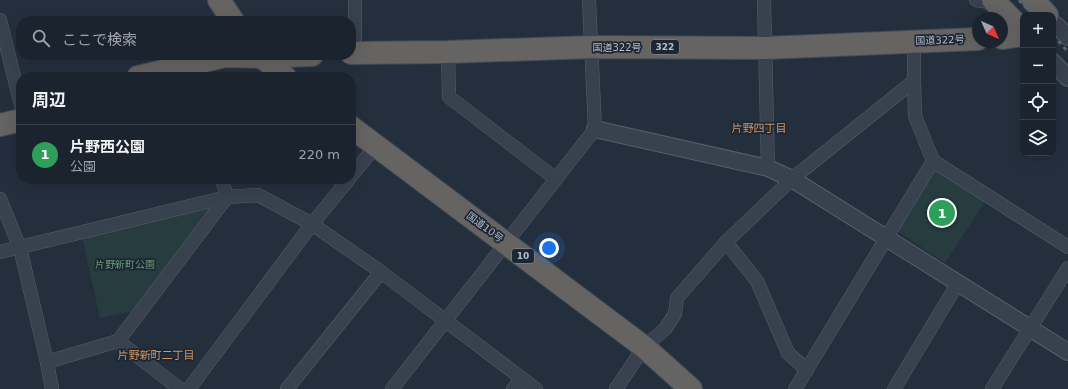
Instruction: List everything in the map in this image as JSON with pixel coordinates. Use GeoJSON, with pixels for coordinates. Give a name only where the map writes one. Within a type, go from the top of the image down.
{"type":"FeatureCollection","features":[{"type":"Feature","properties":{"kind":"highway"},"geometry":{"type":"LineString","coordinates":[[219,0],[230,16]]}},
{"type":"Feature","properties":{"kind":"highway"},"geometry":{"type":"LineString","coordinates":[[1033,0],[1057,24]]}},
{"type":"Feature","properties":{"kind":"highway"},"geometry":{"type":"LineString","coordinates":[[988,1],[1020,28]]}},
{"type":"Feature","properties":{"kind":"highway"},"geometry":{"type":"LineString","coordinates":[[1008,37],[1020,35]]}},
{"type":"Feature","properties":{"kind":"highway","name":"国道322号"},"geometry":{"type":"LineString","coordinates":[[356,45],[448,52],[592,47],[765,48],[972,39]]}},
{"type":"Feature","properties":{"kind":"highway"},"geometry":{"type":"LineString","coordinates":[[159,72],[208,60]]}},
{"type":"Feature","properties":{"kind":"highway"},"geometry":{"type":"LineString","coordinates":[[222,72],[235,69],[252,60]]}},
{"type":"Feature","properties":{"kind":"highway"},"geometry":{"type":"LineString","coordinates":[[265,60],[279,72]]}},
{"type":"Feature","properties":{"kind":"highway"},"geometry":{"type":"LineString","coordinates":[[0,110],[16,106]]}},
{"type":"Feature","properties":{"kind":"highway"},"geometry":{"type":"LineString","coordinates":[[0,125],[16,121]]}},
{"type":"Feature","properties":{"kind":"highway","name":"国道10号"},"geometry":{"type":"LineString","coordinates":[[356,131],[644,347],[691,389]]}},
{"type":"Feature","properties":{"kind":"street"},"geometry":{"type":"LineString","coordinates":[[354,16],[355,0]]}},
{"type":"Feature","properties":{"kind":"street"},"geometry":{"type":"LineString","coordinates":[[392,389],[595,130],[589,0]]}},
{"type":"Feature","properties":{"kind":"street"},"geometry":{"type":"LineString","coordinates":[[764,0],[768,168]]}},
{"type":"Feature","properties":{"kind":"street"},"geometry":{"type":"LineString","coordinates":[[0,20],[16,85]]}},
{"type":"Feature","properties":{"kind":"street"},"geometry":{"type":"LineString","coordinates":[[914,41],[915,116],[933,161],[1068,247]]}},
{"type":"Feature","properties":{"kind":"street"},"geometry":{"type":"LineString","coordinates":[[448,52],[449,97],[556,179]]}},
{"type":"Feature","properties":{"kind":"street"},"geometry":{"type":"LineString","coordinates":[[1056,65],[1068,78]]}},
{"type":"Feature","properties":{"kind":"street"},"geometry":{"type":"LineString","coordinates":[[616,389],[644,347],[665,329],[675,314],[677,298],[726,242],[792,179],[914,81]]}},
{"type":"Feature","properties":{"kind":"street"},"geometry":{"type":"LineString","coordinates":[[595,130],[768,168],[792,179],[1068,352]]}},
{"type":"Feature","properties":{"kind":"street"},"geometry":{"type":"LineString","coordinates":[[356,170],[376,146]]}},
{"type":"Feature","properties":{"kind":"street"},"geometry":{"type":"LineString","coordinates":[[795,389],[933,161]]}},
{"type":"Feature","properties":{"kind":"street"},"geometry":{"type":"LineString","coordinates":[[223,184],[227,197]]}},
{"type":"Feature","properties":{"kind":"street"},"geometry":{"type":"LineString","coordinates":[[189,389],[312,224],[345,184]]}},
{"type":"Feature","properties":{"kind":"street"},"geometry":{"type":"LineString","coordinates":[[0,252],[227,197],[258,195],[312,224],[380,272],[536,389]]}},
{"type":"Feature","properties":{"kind":"street"},"geometry":{"type":"LineString","coordinates":[[47,362],[118,341],[227,197]]}},
{"type":"Feature","properties":{"kind":"street"},"geometry":{"type":"LineString","coordinates":[[0,200],[20,248],[52,389]]}},
{"type":"Feature","properties":{"kind":"street"},"geometry":{"type":"LineString","coordinates":[[726,242],[758,281],[788,353],[807,370]]}},
{"type":"Feature","properties":{"kind":"street"},"geometry":{"type":"LineString","coordinates":[[992,389],[1068,268]]}},
{"type":"Feature","properties":{"kind":"street"},"geometry":{"type":"LineString","coordinates":[[287,389],[380,272]]}},
{"type":"Feature","properties":{"kind":"street"},"geometry":{"type":"LineString","coordinates":[[894,389],[958,283]]}},
{"type":"Feature","properties":{"kind":"street"},"geometry":{"type":"LineString","coordinates":[[118,341],[180,389]]}},
{"type":"Feature","properties":{"kind":"street"},"geometry":{"type":"LineString","coordinates":[[513,389],[522,378]]}},
{"type":"Feature","properties":{"kind":"green space"},"geometry":{"type":"Polygon","coordinates":[[[939,164],[988,197],[945,263],[896,230],[939,164]]]}},
{"type":"Feature","properties":{"kind":"green space","name":"片野新町公園"},"geometry":{"type":"Polygon","coordinates":[[[207,206],[211,213],[135,311],[100,318],[82,236],[207,206]]]}},
{"type":"Feature","properties":{"kind":"railway"},"geometry":{"type":"LineString","coordinates":[[1019,0],[1030,12]]}},
{"type":"Feature","properties":{"kind":"railway"},"geometry":{"type":"LineString","coordinates":[[1056,38],[1068,52]]}},
{"type":"Feature","properties":{"kind":"place","name":"片野西公園"},"geometry":{"type":"Point","coordinates":[942,213]}},
{"type":"Feature","properties":{"kind":"district","name":"片野四丁目"},"geometry":{"type":"Point","coordinates":[759,128]}},
{"type":"Feature","properties":{"kind":"district","name":"片野新町二丁目"},"geometry":{"type":"Point","coordinates":[156,355]}}]}
